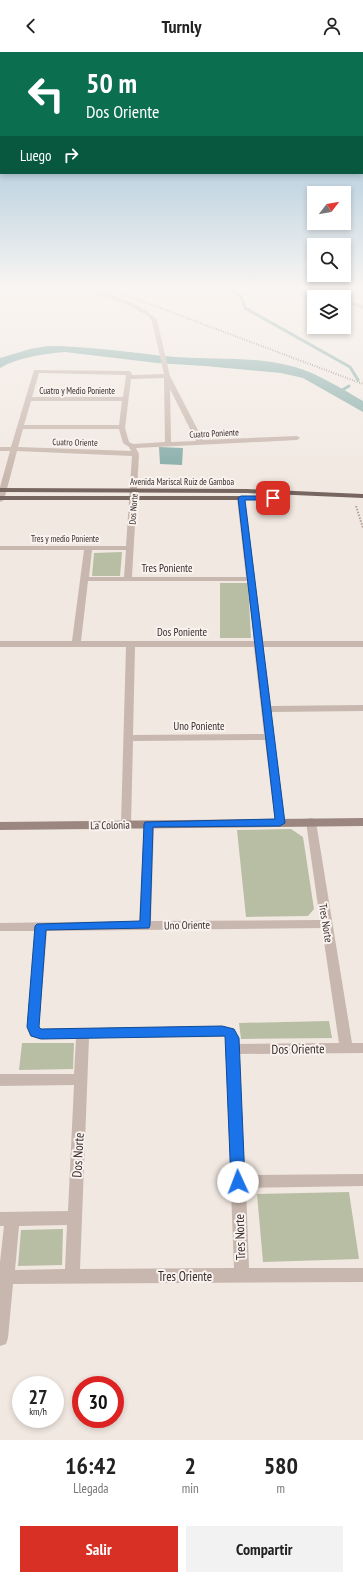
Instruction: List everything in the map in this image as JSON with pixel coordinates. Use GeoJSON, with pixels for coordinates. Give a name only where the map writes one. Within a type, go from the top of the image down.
{"type":"FeatureCollection","features":[{"type":"Feature","properties":{"kind":"main road","name":"Avenida Mariscal Ruiz de Gamboa"},"geometry":{"type":"LineString","coordinates":[[1,495],[247,491],[363,496]]}},
{"type":"Feature","properties":{"kind":"main road","name":"Avenida Mariscal Ruiz de Gamboa"},"geometry":{"type":"LineString","coordinates":[[133,494],[241,498],[363,496]]}},
{"type":"Feature","properties":{"kind":"street"},"geometry":{"type":"LineString","coordinates":[[162,352],[168,376],[168,444]]}},
{"type":"Feature","properties":{"kind":"street"},"geometry":{"type":"LineString","coordinates":[[1,495],[36,371],[168,376]]}},
{"type":"Feature","properties":{"kind":"street"},"geometry":{"type":"LineString","coordinates":[[20,427],[122,427],[129,375]]}},
{"type":"Feature","properties":{"kind":"street"},"geometry":{"type":"LineString","coordinates":[[168,376],[201,443]]}},
{"type":"Feature","properties":{"kind":"street","name":"Cuatro y Medio Poniente"},"geometry":{"type":"LineString","coordinates":[[28,398],[126,399]]}},
{"type":"Feature","properties":{"kind":"street","name":"Dos Norte"},"geometry":{"type":"LineString","coordinates":[[122,427],[126,443],[132,446],[136,454],[128,579]]}},
{"type":"Feature","properties":{"kind":"street","name":"Cuatro Poniente"},"geometry":{"type":"LineString","coordinates":[[132,446],[297,438]]}},
{"type":"Feature","properties":{"kind":"street"},"geometry":{"type":"LineString","coordinates":[[0,449],[14,449]]}},
{"type":"Feature","properties":{"kind":"street","name":"Cuatro Oriente"},"geometry":{"type":"LineString","coordinates":[[14,449],[123,452],[136,454]]}},
{"type":"Feature","properties":{"kind":"street"},"geometry":{"type":"LineString","coordinates":[[241,498],[280,823]]}},
{"type":"Feature","properties":{"kind":"street","name":"Tres y medio Poniente"},"geometry":{"type":"LineString","coordinates":[[0,548],[130,548]]}},
{"type":"Feature","properties":{"kind":"street"},"geometry":{"type":"LineString","coordinates":[[76,644],[88,548]]}},
{"type":"Feature","properties":{"kind":"street","name":"Tres Poniente"},"geometry":{"type":"LineString","coordinates":[[84,579],[251,579]]}},
{"type":"Feature","properties":{"kind":"street","name":"Dos Poniente"},"geometry":{"type":"LineString","coordinates":[[0,644],[363,644]]}},
{"type":"Feature","properties":{"kind":"street"},"geometry":{"type":"LineString","coordinates":[[126,824],[131,644]]}},
{"type":"Feature","properties":{"kind":"street"},"geometry":{"type":"LineString","coordinates":[[267,709],[363,708]]}},
{"type":"Feature","properties":{"kind":"street","name":"Uno Poniente"},"geometry":{"type":"LineString","coordinates":[[129,738],[270,737]]}},
{"type":"Feature","properties":{"kind":"street","name":"Tres Norte"},"geometry":{"type":"LineString","coordinates":[[311,822],[346,1048]]}},
{"type":"Feature","properties":{"kind":"street","name":"La Colonia"},"geometry":{"type":"LineString","coordinates":[[0,826],[363,822]]}},
{"type":"Feature","properties":{"kind":"street"},"geometry":{"type":"LineString","coordinates":[[145,925],[149,824]]}},
{"type":"Feature","properties":{"kind":"street","name":"Uno Oriente"},"geometry":{"type":"LineString","coordinates":[[0,927],[326,924]]}},
{"type":"Feature","properties":{"kind":"street"},"geometry":{"type":"LineString","coordinates":[[41,926],[33,1027],[35,1032],[41,1034],[83,1033]]}},
{"type":"Feature","properties":{"kind":"street","name":"Tres Norte"},"geometry":{"type":"LineString","coordinates":[[83,1033],[222,1031],[229,1032],[233,1038],[242,1276]]}},
{"type":"Feature","properties":{"kind":"street","name":"Dos Norte"},"geometry":{"type":"LineString","coordinates":[[72,1277],[83,1033]]}},
{"type":"Feature","properties":{"kind":"street","name":"Dos Oriente"},"geometry":{"type":"LineString","coordinates":[[233,1049],[363,1048]]}},
{"type":"Feature","properties":{"kind":"street"},"geometry":{"type":"LineString","coordinates":[[0,1080],[81,1079]]}},
{"type":"Feature","properties":{"kind":"street"},"geometry":{"type":"LineString","coordinates":[[238,1182],[363,1180]]}},
{"type":"Feature","properties":{"kind":"street"},"geometry":{"type":"LineString","coordinates":[[0,1338],[6,1277],[6,1219],[75,1218]]}},
{"type":"Feature","properties":{"kind":"street","name":"Tres Oriente"},"geometry":{"type":"LineString","coordinates":[[6,1277],[363,1275]]}},
{"type":"Feature","properties":{"kind":"path"},"geometry":{"type":"LineString","coordinates":[[356,504],[363,528]]}},
{"type":"Feature","properties":{"kind":"green space"},"geometry":{"type":"Polygon","coordinates":[[[122,552],[120,576],[92,576],[94,553],[122,552]]]}},
{"type":"Feature","properties":{"kind":"green space"},"geometry":{"type":"Polygon","coordinates":[[[220,583],[248,583],[251,638],[220,638],[220,583]]]}},
{"type":"Feature","properties":{"kind":"green space"},"geometry":{"type":"Polygon","coordinates":[[[291,829],[303,837],[314,909],[308,916],[246,917],[237,830],[291,829]]]}},
{"type":"Feature","properties":{"kind":"green space"},"geometry":{"type":"Polygon","coordinates":[[[329,1021],[332,1038],[241,1039],[239,1023],[329,1021]]]}},
{"type":"Feature","properties":{"kind":"green space"},"geometry":{"type":"Polygon","coordinates":[[[22,1043],[74,1043],[73,1069],[19,1070],[22,1043]]]}},
{"type":"Feature","properties":{"kind":"green space"},"geometry":{"type":"Polygon","coordinates":[[[349,1192],[359,1259],[263,1262],[257,1194],[349,1192]]]}},
{"type":"Feature","properties":{"kind":"green space"},"geometry":{"type":"Polygon","coordinates":[[[63,1229],[62,1265],[18,1266],[21,1230],[63,1229]]]}},
{"type":"Feature","properties":{"kind":"water"},"geometry":{"type":"Polygon","coordinates":[[[21,352],[129,352],[175,357],[265,361],[295,367],[330,382],[363,401],[363,412],[303,378],[281,373],[157,363],[65,352],[23,359],[0,368],[0,358],[21,352]]]}},
{"type":"Feature","properties":{"kind":"water"},"geometry":{"type":"Polygon","coordinates":[[[159,447],[183,448],[182,465],[160,464],[159,447]]]}},
{"type":"Feature","properties":{"kind":"waterway"},"geometry":{"type":"LineString","coordinates":[[323,352],[350,367],[358,380]]}},
{"type":"Feature","properties":{"kind":"waterway"},"geometry":{"type":"LineString","coordinates":[[339,392],[349,386]]}},
{"type":"Feature","properties":{"kind":"railway"},"geometry":{"type":"LineString","coordinates":[[277,352],[363,384]]}},
{"type":"Feature","properties":{"kind":"route"},"geometry":{"type":"LineString","coordinates":[[238,1182],[233,1038],[229,1032],[38,1034],[33,1030],[33,1027],[41,926],[145,925],[149,824],[280,823],[241,498],[273,498]]}}]}
